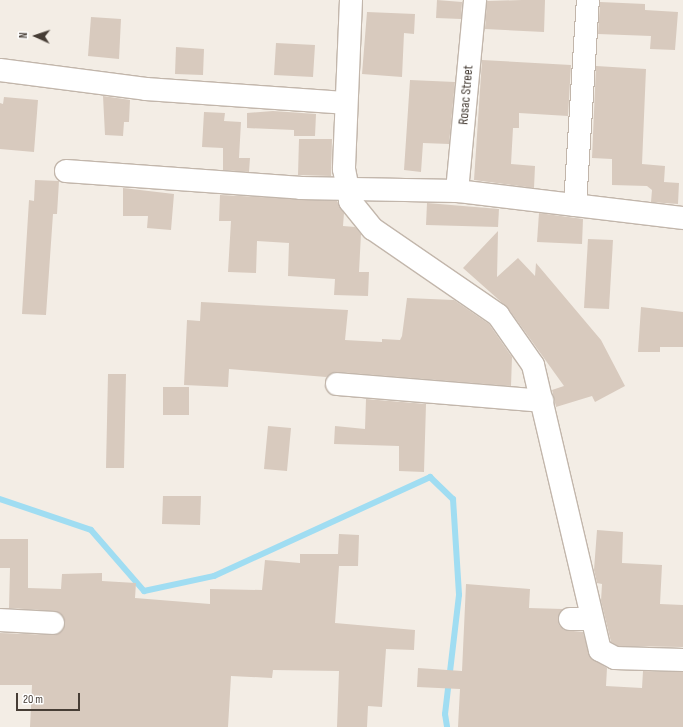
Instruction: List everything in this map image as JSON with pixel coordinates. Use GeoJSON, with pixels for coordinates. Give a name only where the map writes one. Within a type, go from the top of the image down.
{"type":"FeatureCollection","features":[{"type":"Feature","properties":{"kind":"street"},"geometry":{"type":"LineString","coordinates":[[351,0],[345,103],[346,189],[355,209],[373,229],[498,315],[533,365],[598,645],[609,657],[683,660]]}},
{"type":"Feature","properties":{"kind":"street","name":"Rosac Street"},"geometry":{"type":"LineString","coordinates":[[457,191],[475,0]]}},
{"type":"Feature","properties":{"kind":"street"},"geometry":{"type":"LineString","coordinates":[[575,206],[588,0]]}},
{"type":"Feature","properties":{"kind":"street"},"geometry":{"type":"LineString","coordinates":[[0,70],[146,89],[345,103]]}},
{"type":"Feature","properties":{"kind":"street"},"geometry":{"type":"LineString","coordinates":[[66,171],[346,189],[457,191],[683,218]]}},
{"type":"Feature","properties":{"kind":"street"},"geometry":{"type":"LineString","coordinates":[[337,384],[542,401]]}},
{"type":"Feature","properties":{"kind":"street"},"geometry":{"type":"LineString","coordinates":[[570,619],[591,619]]}},
{"type":"Feature","properties":{"kind":"street"},"geometry":{"type":"LineString","coordinates":[[0,620],[53,623]]}},
{"type":"Feature","properties":{"kind":"building"},"geometry":{"type":"Polygon","coordinates":[[[437,0],[462,2],[461,19],[436,18],[437,0]]]}},
{"type":"Feature","properties":{"kind":"building"},"geometry":{"type":"Polygon","coordinates":[[[545,0],[544,32],[485,29],[487,1],[545,0]]]}},
{"type":"Feature","properties":{"kind":"building"},"geometry":{"type":"Polygon","coordinates":[[[600,2],[645,4],[645,10],[678,12],[675,50],[650,49],[651,36],[598,34],[600,2]]]}},
{"type":"Feature","properties":{"kind":"building"},"geometry":{"type":"Polygon","coordinates":[[[367,12],[415,14],[414,34],[404,33],[402,77],[362,74],[367,12]]]}},
{"type":"Feature","properties":{"kind":"building"},"geometry":{"type":"Polygon","coordinates":[[[91,17],[121,19],[119,59],[88,56],[91,17]]]}},
{"type":"Feature","properties":{"kind":"building"},"geometry":{"type":"Polygon","coordinates":[[[276,43],[315,45],[313,77],[274,75],[276,43]]]}},
{"type":"Feature","properties":{"kind":"building"},"geometry":{"type":"Polygon","coordinates":[[[176,47],[204,49],[203,75],[175,74],[176,47]]]}},
{"type":"Feature","properties":{"kind":"building"},"geometry":{"type":"Polygon","coordinates":[[[482,60],[571,65],[568,116],[519,113],[519,128],[513,128],[511,164],[535,166],[534,188],[474,180],[482,60]]]}},
{"type":"Feature","properties":{"kind":"building"},"geometry":{"type":"Polygon","coordinates":[[[596,66],[646,69],[642,164],[665,166],[664,182],[679,183],[678,204],[651,202],[652,190],[647,186],[612,185],[612,159],[592,158],[596,66]]]}},
{"type":"Feature","properties":{"kind":"building"},"geometry":{"type":"Polygon","coordinates":[[[410,80],[455,82],[449,144],[423,143],[421,172],[404,170],[410,80]]]}},
{"type":"Feature","properties":{"kind":"building"},"geometry":{"type":"Polygon","coordinates":[[[103,96],[130,100],[129,122],[124,122],[123,136],[105,135],[103,96]]]}},
{"type":"Feature","properties":{"kind":"building"},"geometry":{"type":"Polygon","coordinates":[[[4,97],[38,100],[34,152],[0,149],[0,103],[3,104],[4,97]]]}},
{"type":"Feature","properties":{"kind":"building"},"geometry":{"type":"Polygon","coordinates":[[[273,111],[316,114],[315,136],[294,136],[294,130],[247,128],[247,113],[273,111]]]}},
{"type":"Feature","properties":{"kind":"building"},"geometry":{"type":"Polygon","coordinates":[[[204,112],[225,113],[224,121],[241,122],[239,158],[250,158],[249,172],[223,170],[223,148],[202,147],[204,112]]]}},
{"type":"Feature","properties":{"kind":"building"},"geometry":{"type":"Polygon","coordinates":[[[299,139],[332,139],[331,176],[298,175],[299,139]]]}},
{"type":"Feature","properties":{"kind":"building"},"geometry":{"type":"Polygon","coordinates":[[[35,180],[59,181],[57,214],[53,214],[46,315],[22,314],[29,200],[34,201],[35,180]]]}},
{"type":"Feature","properties":{"kind":"building"},"geometry":{"type":"Polygon","coordinates":[[[123,188],[174,194],[171,230],[147,228],[148,216],[123,216],[123,188]]]}},
{"type":"Feature","properties":{"kind":"building"},"geometry":{"type":"Polygon","coordinates":[[[220,195],[337,201],[344,213],[343,226],[355,227],[361,234],[359,272],[369,272],[368,296],[334,295],[335,279],[288,276],[289,243],[257,241],[256,273],[228,272],[231,221],[219,221],[220,195]]]}},
{"type":"Feature","properties":{"kind":"building"},"geometry":{"type":"Polygon","coordinates":[[[427,203],[499,209],[498,227],[426,225],[427,203]]]}},
{"type":"Feature","properties":{"kind":"building"},"geometry":{"type":"Polygon","coordinates":[[[539,213],[583,219],[582,244],[537,242],[539,213]]]}},
{"type":"Feature","properties":{"kind":"building"},"geometry":{"type":"Polygon","coordinates":[[[498,231],[497,277],[518,258],[535,276],[536,263],[601,340],[625,386],[595,402],[592,396],[556,407],[552,390],[564,386],[508,308],[463,268],[498,231]]]}},
{"type":"Feature","properties":{"kind":"building"},"geometry":{"type":"Polygon","coordinates":[[[588,239],[613,240],[609,309],[584,308],[588,239]]]}},
{"type":"Feature","properties":{"kind":"building"},"geometry":{"type":"Polygon","coordinates":[[[407,298],[454,300],[489,324],[512,357],[511,386],[338,372],[326,377],[229,369],[228,387],[184,385],[187,320],[200,321],[201,302],[348,310],[345,340],[382,342],[382,339],[400,340],[402,336],[407,298]]]}},
{"type":"Feature","properties":{"kind":"building"},"geometry":{"type":"Polygon","coordinates":[[[641,307],[683,312],[683,347],[660,347],[660,352],[638,352],[641,307]]]}},
{"type":"Feature","properties":{"kind":"building"},"geometry":{"type":"Polygon","coordinates":[[[108,374],[126,374],[124,468],[106,468],[108,374]]]}},
{"type":"Feature","properties":{"kind":"building"},"geometry":{"type":"Polygon","coordinates":[[[163,387],[189,387],[189,415],[163,415],[163,387]]]}},
{"type":"Feature","properties":{"kind":"building"},"geometry":{"type":"Polygon","coordinates":[[[366,399],[426,404],[424,472],[399,471],[399,446],[334,444],[335,426],[365,429],[366,399]]]}},
{"type":"Feature","properties":{"kind":"building"},"geometry":{"type":"Polygon","coordinates":[[[268,426],[291,428],[287,471],[264,469],[268,426]]]}},
{"type":"Feature","properties":{"kind":"building"},"geometry":{"type":"Polygon","coordinates":[[[163,496],[201,496],[200,525],[162,524],[163,496]]]}},
{"type":"Feature","properties":{"kind":"building"},"geometry":{"type":"Polygon","coordinates":[[[597,530],[623,532],[622,563],[662,565],[660,604],[683,605],[683,647],[618,646],[611,642],[601,601],[602,584],[597,583],[594,570],[597,530]]]}},
{"type":"Feature","properties":{"kind":"building"},"geometry":{"type":"Polygon","coordinates":[[[339,534],[359,535],[358,566],[339,566],[335,623],[415,630],[414,650],[386,649],[382,707],[368,706],[367,727],[337,727],[339,671],[273,670],[272,678],[231,676],[228,727],[30,727],[32,685],[0,685],[0,633],[53,635],[63,630],[65,623],[60,613],[54,611],[9,608],[10,568],[0,568],[0,539],[28,539],[28,588],[61,589],[62,574],[102,573],[102,581],[136,583],[135,598],[210,604],[210,589],[262,590],[265,560],[300,563],[300,554],[338,554],[339,534]]]}},
{"type":"Feature","properties":{"kind":"building"},"geometry":{"type":"Polygon","coordinates":[[[466,584],[530,589],[529,608],[563,609],[558,619],[559,625],[564,630],[583,632],[590,657],[607,668],[606,686],[642,688],[643,671],[683,672],[683,727],[458,727],[460,689],[417,687],[418,668],[462,671],[466,584]]]}},
{"type":"Feature","properties":{"kind":"waterway"},"geometry":{"type":"LineString","coordinates":[[0,499],[91,530],[144,591],[214,576],[430,477],[453,499],[459,595],[445,714],[447,727]]}}]}
